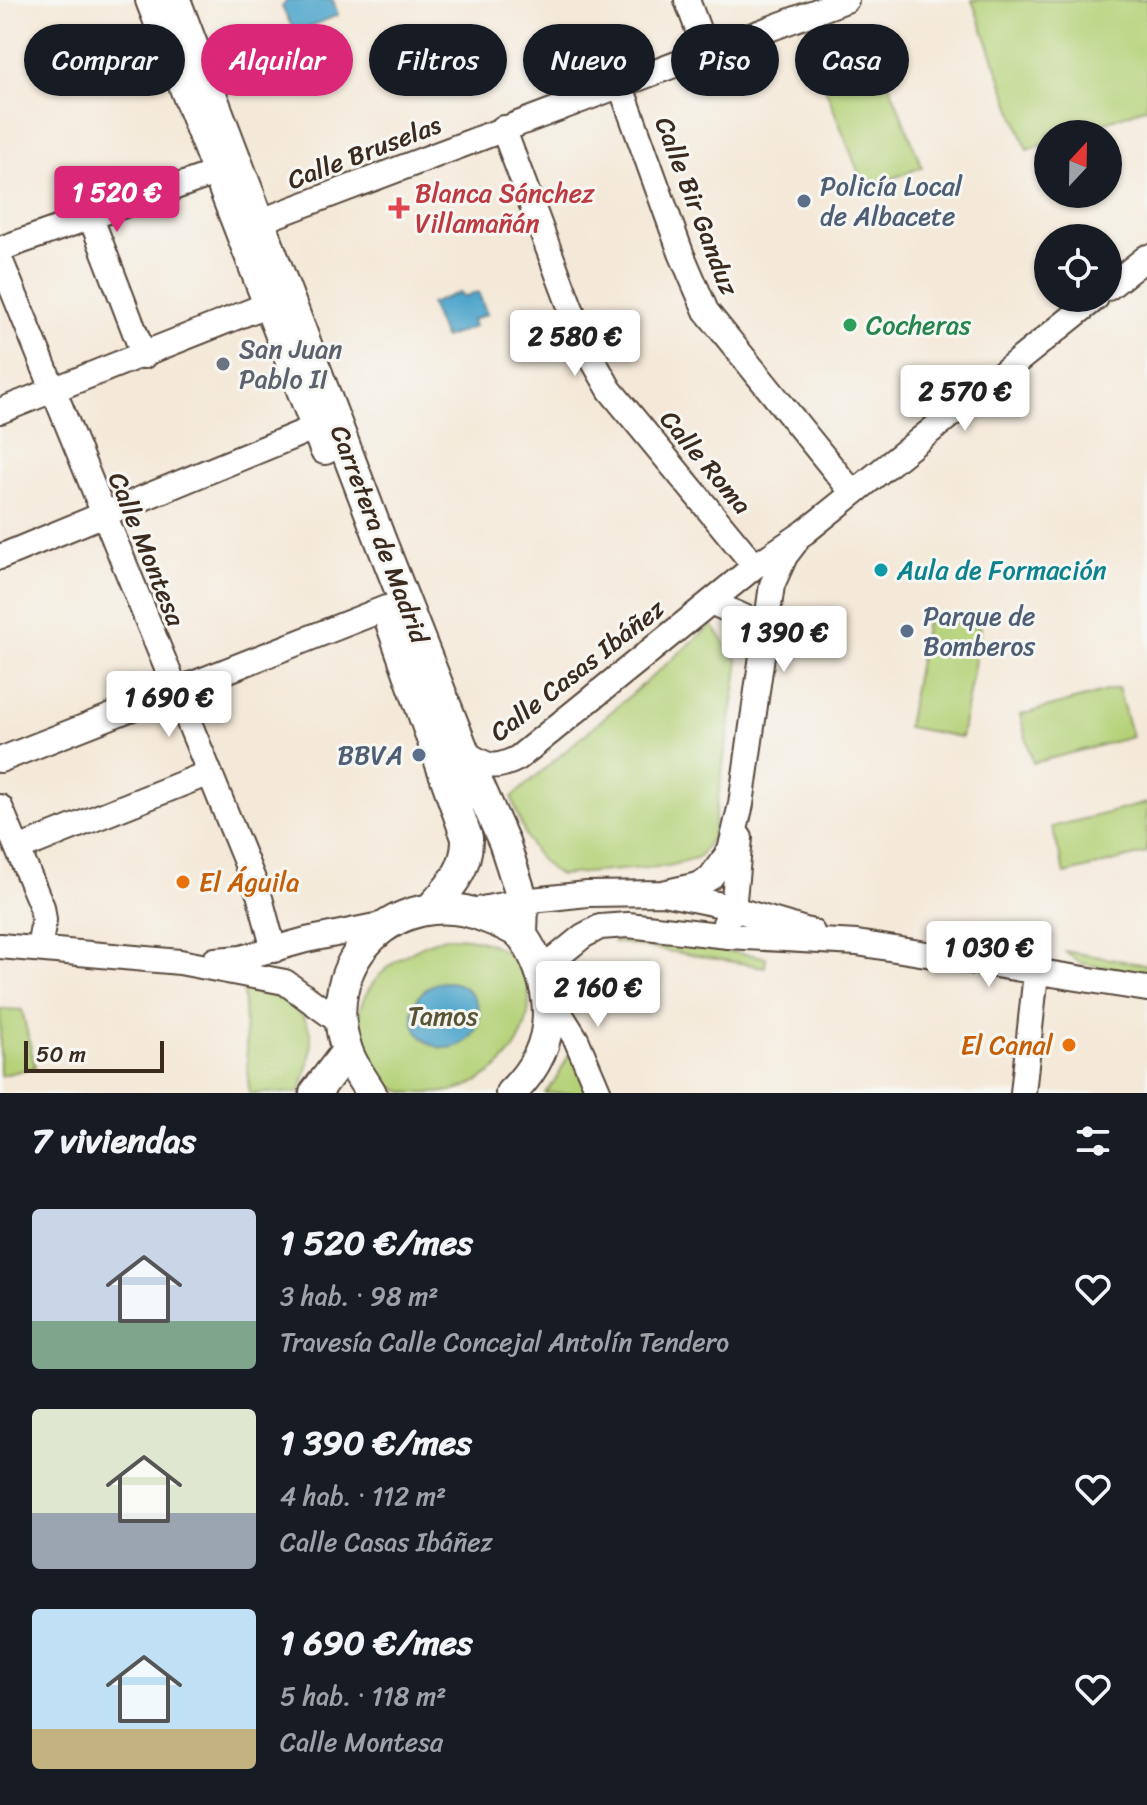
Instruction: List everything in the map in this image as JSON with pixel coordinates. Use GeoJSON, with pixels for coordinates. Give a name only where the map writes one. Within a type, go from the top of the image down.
{"type":"FeatureCollection","features":[{"type":"Feature","properties":{"kind":"main road","name":"Carretera de Madrid"},"geometry":{"type":"LineString","coordinates":[[151,0],[386,608],[467,838],[467,858],[452,886],[430,909]]}},
{"type":"Feature","properties":{"kind":"main road","name":"Carretera de Madrid"},"geometry":{"type":"LineString","coordinates":[[175,0],[382,544],[464,752],[504,842],[523,901],[522,935]]}},
{"type":"Feature","properties":{"kind":"main road"},"geometry":{"type":"LineString","coordinates":[[371,1093],[344,1037],[340,1003],[351,965],[375,934],[391,922],[430,909],[472,911],[522,935],[543,981],[549,1010],[543,1049],[535,1066],[511,1093]]}},
{"type":"Feature","properties":{"kind":"main road"},"geometry":{"type":"LineString","coordinates":[[315,1093],[344,1037]]}},
{"type":"Feature","properties":{"kind":"street"},"geometry":{"type":"LineString","coordinates":[[687,0],[696,24]]}},
{"type":"Feature","properties":{"kind":"street","name":"Calle Bruselas"},"geometry":{"type":"LineString","coordinates":[[779,24],[846,0]]}},
{"type":"Feature","properties":{"kind":"street","name":"Calle Bruselas"},"geometry":{"type":"LineString","coordinates":[[261,221],[588,96]]}},
{"type":"Feature","properties":{"kind":"street","name":"Calle Bir Ganduz"},"geometry":{"type":"LineString","coordinates":[[624,96],[681,253],[706,311],[853,493]]}},
{"type":"Feature","properties":{"kind":"street","name":"Calle Roma"},"geometry":{"type":"LineString","coordinates":[[503,128],[569,304],[590,355],[610,390],[755,566]]}},
{"type":"Feature","properties":{"kind":"street"},"geometry":{"type":"LineString","coordinates":[[0,249],[218,172]]}},
{"type":"Feature","properties":{"kind":"street"},"geometry":{"type":"LineString","coordinates":[[91,218],[144,356]]}},
{"type":"Feature","properties":{"kind":"street"},"geometry":{"type":"LineString","coordinates":[[1122,277],[1147,257]]}},
{"type":"Feature","properties":{"kind":"street","name":"Calle Montesa"},"geometry":{"type":"LineString","coordinates":[[0,259],[259,894],[274,950]]}},
{"type":"Feature","properties":{"kind":"street"},"geometry":{"type":"LineString","coordinates":[[0,411],[269,304]]}},
{"type":"Feature","properties":{"kind":"street","name":"Calle Casas Ibáñez"},"geometry":{"type":"LineString","coordinates":[[464,752],[490,767],[505,765],[518,758],[755,566],[805,532],[1079,312]]}},
{"type":"Feature","properties":{"kind":"street"},"geometry":{"type":"LineString","coordinates":[[0,557],[316,427]]}},
{"type":"Feature","properties":{"kind":"street"},"geometry":{"type":"LineString","coordinates":[[472,911],[523,901],[587,894],[663,893],[698,885],[718,870],[730,851],[741,804],[772,585],[785,556],[805,532]]}},
{"type":"Feature","properties":{"kind":"street"},"geometry":{"type":"LineString","coordinates":[[711,602],[746,618],[764,644]]}},
{"type":"Feature","properties":{"kind":"street"},"geometry":{"type":"LineString","coordinates":[[0,760],[386,608]]}},
{"type":"Feature","properties":{"kind":"street"},"geometry":{"type":"LineString","coordinates":[[18,849],[209,773]]}},
{"type":"Feature","properties":{"kind":"street"},"geometry":{"type":"LineString","coordinates":[[710,934],[726,921],[733,909],[740,853],[741,804]]}},
{"type":"Feature","properties":{"kind":"street"},"geometry":{"type":"LineString","coordinates":[[0,807],[42,907],[44,920],[39,949]]}},
{"type":"Feature","properties":{"kind":"street"},"geometry":{"type":"LineString","coordinates":[[663,893],[793,925],[836,941]]}},
{"type":"Feature","properties":{"kind":"street"},"geometry":{"type":"LineString","coordinates":[[180,962],[241,958],[391,922]]}},
{"type":"Feature","properties":{"kind":"street"},"geometry":{"type":"LineString","coordinates":[[599,1093],[576,1039],[543,981],[579,938],[600,927],[650,926],[710,934],[836,941],[1147,989]]}},
{"type":"Feature","properties":{"kind":"street"},"geometry":{"type":"LineString","coordinates":[[0,946],[180,962],[285,982],[344,1037]]}},
{"type":"Feature","properties":{"kind":"street"},"geometry":{"type":"LineString","coordinates":[[1023,1093],[1036,973]]}},
{"type":"Feature","properties":{"kind":"green space"},"geometry":{"type":"Polygon","coordinates":[[[972,0],[1147,0],[1147,107],[1111,120],[1034,120],[1034,148],[1027,150],[972,0]]]}},
{"type":"Feature","properties":{"kind":"green space"},"geometry":{"type":"Polygon","coordinates":[[[829,96],[894,96],[922,167],[865,189],[829,96]]]}},
{"type":"Feature","properties":{"kind":"green space"},"geometry":{"type":"Polygon","coordinates":[[[927,616],[981,627],[961,737],[907,727],[927,616]]]}},
{"type":"Feature","properties":{"kind":"green space"},"geometry":{"type":"Polygon","coordinates":[[[712,625],[738,661],[738,669],[712,837],[699,857],[669,866],[560,875],[550,869],[534,851],[512,797],[712,625]]]}},
{"type":"Feature","properties":{"kind":"green space"},"geometry":{"type":"Polygon","coordinates":[[[1118,688],[1132,737],[1033,763],[1020,715],[1118,688]]]}},
{"type":"Feature","properties":{"kind":"green space"},"geometry":{"type":"Polygon","coordinates":[[[1147,803],[1147,853],[1065,874],[1052,827],[1147,803]]]}},
{"type":"Feature","properties":{"kind":"green space"},"geometry":{"type":"Polygon","coordinates":[[[616,935],[766,957],[765,967],[613,942],[616,935]]]}},
{"type":"Feature","properties":{"kind":"green space","name":"Tamos"},"geometry":{"type":"Polygon","coordinates":[[[446,937],[487,943],[514,960],[527,985],[528,1014],[517,1043],[497,1068],[467,1086],[429,1093],[405,1092],[393,1088],[375,1072],[360,1038],[359,1017],[364,999],[374,982],[389,967],[406,955],[446,937]]]}},
{"type":"Feature","properties":{"kind":"green space"},"geometry":{"type":"Polygon","coordinates":[[[1064,951],[1147,965],[1147,975],[1080,963],[1064,951]]]}},
{"type":"Feature","properties":{"kind":"green space"},"geometry":{"type":"Polygon","coordinates":[[[252,990],[289,1004],[301,1014],[308,1026],[310,1055],[299,1093],[249,1093],[243,991],[252,990]]]}},
{"type":"Feature","properties":{"kind":"green space"},"geometry":{"type":"Polygon","coordinates":[[[0,1009],[22,1010],[35,1067],[0,1076],[0,1009]]]}},
{"type":"Feature","properties":{"kind":"green space"},"geometry":{"type":"Polygon","coordinates":[[[571,1051],[587,1093],[545,1093],[557,1078],[571,1051]]]}},
{"type":"Feature","properties":{"kind":"water"},"geometry":{"type":"Polygon","coordinates":[[[287,0],[333,0],[338,15],[316,24],[290,24],[282,7],[287,0]]]}},
{"type":"Feature","properties":{"kind":"water"},"geometry":{"type":"Polygon","coordinates":[[[460,292],[463,297],[478,292],[487,314],[472,320],[474,327],[444,338],[430,304],[460,292]]]}},
{"type":"Feature","properties":{"kind":"water","name":"Tamos"},"geometry":{"type":"Polygon","coordinates":[[[446,982],[459,985],[469,992],[476,1002],[479,1015],[476,1028],[469,1038],[459,1045],[446,1048],[433,1045],[423,1038],[416,1028],[413,1015],[416,1002],[423,992],[433,985],[446,982]]]}},
{"type":"Feature","properties":{"kind":"place","name":"Policía Local de Albacete"},"geometry":{"type":"Point","coordinates":[804,201]}},
{"type":"Feature","properties":{"kind":"place","name":"Blanca Sánchez Villamañán"},"geometry":{"type":"Point","coordinates":[399,208]}},
{"type":"Feature","properties":{"kind":"place","name":"Cocheras"},"geometry":{"type":"Point","coordinates":[850,325]}},
{"type":"Feature","properties":{"kind":"place","name":"San Juan Pablo II"},"geometry":{"type":"Point","coordinates":[223,364]}},
{"type":"Feature","properties":{"kind":"place","name":"Aula de Formación"},"geometry":{"type":"Point","coordinates":[881,570]}},
{"type":"Feature","properties":{"kind":"place","name":"Parque de Bomberos"},"geometry":{"type":"Point","coordinates":[907,631]}},
{"type":"Feature","properties":{"kind":"place","name":"BBVA"},"geometry":{"type":"Point","coordinates":[419,755]}},
{"type":"Feature","properties":{"kind":"place","name":"El Águila"},"geometry":{"type":"Point","coordinates":[183,882]}},
{"type":"Feature","properties":{"kind":"place","name":"El Canal"},"geometry":{"type":"Point","coordinates":[1069,1045]}}]}
